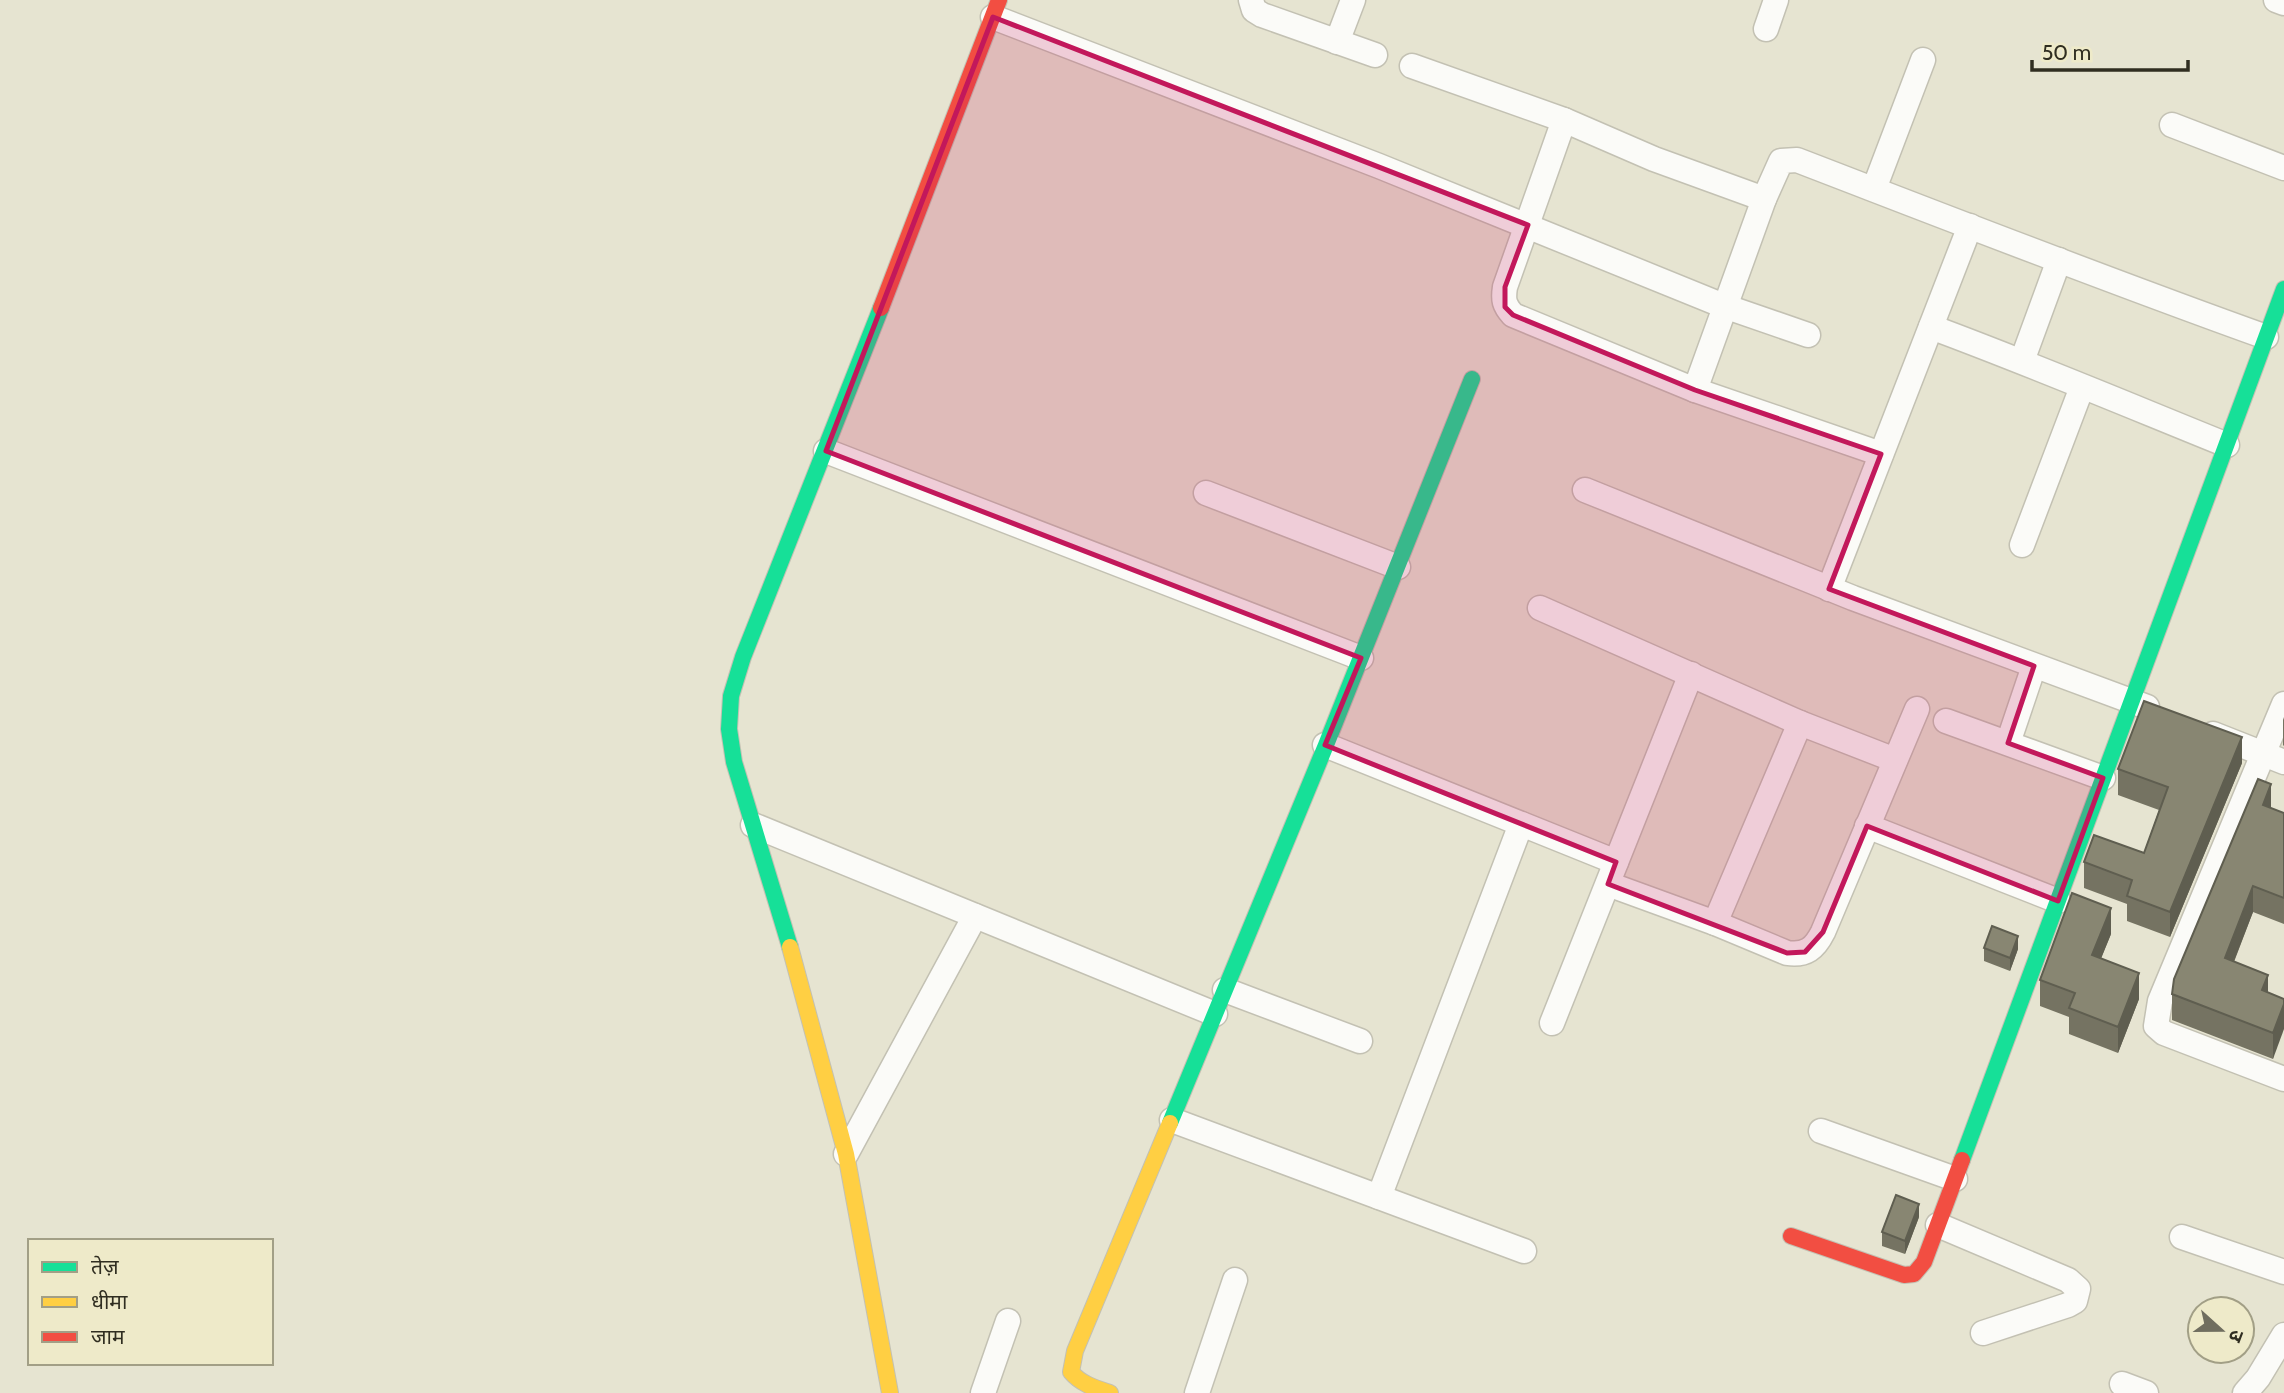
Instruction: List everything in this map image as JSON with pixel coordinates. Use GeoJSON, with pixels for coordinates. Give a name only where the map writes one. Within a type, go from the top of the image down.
{"type":"FeatureCollection","features":[{"type":"Feature","properties":{"kind":"street"},"geometry":{"type":"LineString","coordinates":[[1251,0],[1254,10],[1262,15],[1374,55]]}},
{"type":"Feature","properties":{"kind":"street"},"geometry":{"type":"LineString","coordinates":[[1337,42],[1353,0]]}},
{"type":"Feature","properties":{"kind":"street"},"geometry":{"type":"LineString","coordinates":[[1766,29],[1776,0]]}},
{"type":"Feature","properties":{"kind":"street"},"geometry":{"type":"LineString","coordinates":[[2276,0],[2284,3]]}},
{"type":"Feature","properties":{"kind":"street"},"geometry":{"type":"LineString","coordinates":[[890,1393],[846,1154],[790,946],[734,762],[729,729],[731,696],[743,657],[827,451],[996,9],[1724,306],[1808,335]]}},
{"type":"Feature","properties":{"kind":"street"},"geometry":{"type":"LineString","coordinates":[[1874,189],[1923,60]]}},
{"type":"Feature","properties":{"kind":"street"},"geometry":{"type":"LineString","coordinates":[[1412,66],[1564,120],[1654,159],[1763,199]]}},
{"type":"Feature","properties":{"kind":"street"},"geometry":{"type":"LineString","coordinates":[[1564,120],[1505,287],[1505,307],[1513,315],[1695,390],[1881,454]]}},
{"type":"Feature","properties":{"kind":"street"},"geometry":{"type":"LineString","coordinates":[[2172,125],[2284,168]]}},
{"type":"Feature","properties":{"kind":"street"},"geometry":{"type":"LineString","coordinates":[[1695,390],[1763,199],[1781,161],[1788,159],[1874,189],[2120,285],[2266,337]]}},
{"type":"Feature","properties":{"kind":"street"},"geometry":{"type":"LineString","coordinates":[[1829,589],[1970,226]]}},
{"type":"Feature","properties":{"kind":"street"},"geometry":{"type":"LineString","coordinates":[[2022,360],[2059,260]]}},
{"type":"Feature","properties":{"kind":"street"},"geometry":{"type":"LineString","coordinates":[[1791,1236],[1903,1275],[1919,1272],[2284,289]]}},
{"type":"Feature","properties":{"kind":"street"},"geometry":{"type":"LineString","coordinates":[[1931,327],[2022,360],[2082,387],[2227,444]]}},
{"type":"Feature","properties":{"kind":"street"},"geometry":{"type":"LineString","coordinates":[[1110,1393],[1076,1379],[1071,1372],[1072,1360],[1361,659],[1472,379]]}},
{"type":"Feature","properties":{"kind":"street"},"geometry":{"type":"LineString","coordinates":[[2022,545],[2082,387]]}},
{"type":"Feature","properties":{"kind":"street"},"geometry":{"type":"LineString","coordinates":[[827,451],[1361,659]]}},
{"type":"Feature","properties":{"kind":"street"},"geometry":{"type":"LineString","coordinates":[[1585,490],[1829,589],[2167,715]]}},
{"type":"Feature","properties":{"kind":"street"},"geometry":{"type":"LineString","coordinates":[[1206,493],[1398,567]]}},
{"type":"Feature","properties":{"kind":"street"},"geometry":{"type":"LineString","coordinates":[[1540,608],[1800,723],[1895,760]]}},
{"type":"Feature","properties":{"kind":"street"},"geometry":{"type":"LineString","coordinates":[[2008,743],[2034,666]]}},
{"type":"Feature","properties":{"kind":"street"},"geometry":{"type":"LineString","coordinates":[[1552,1023],[1691,674]]}},
{"type":"Feature","properties":{"kind":"street"},"geometry":{"type":"LineString","coordinates":[[2284,704],[2273,758],[2160,1001],[2156,1026],[2164,1033],[2284,1079]]}},
{"type":"Feature","properties":{"kind":"street"},"geometry":{"type":"LineString","coordinates":[[1325,746],[1521,824],[1612,873],[1715,923],[1792,954],[1811,950],[1817,944],[1917,709]]}},
{"type":"Feature","properties":{"kind":"street"},"geometry":{"type":"LineString","coordinates":[[1946,721],[2103,778]]}},
{"type":"Feature","properties":{"kind":"street"},"geometry":{"type":"LineString","coordinates":[[1715,923],[1800,723]]}},
{"type":"Feature","properties":{"kind":"street"},"geometry":{"type":"LineString","coordinates":[[2191,725],[2273,758]]}},
{"type":"Feature","properties":{"kind":"street"},"geometry":{"type":"LineString","coordinates":[[1379,1197],[1521,824]]}},
{"type":"Feature","properties":{"kind":"street"},"geometry":{"type":"LineString","coordinates":[[753,825],[1215,1014]]}},
{"type":"Feature","properties":{"kind":"street"},"geometry":{"type":"LineString","coordinates":[[1867,826],[2058,901]]}},
{"type":"Feature","properties":{"kind":"street"},"geometry":{"type":"LineString","coordinates":[[846,1154],[975,916]]}},
{"type":"Feature","properties":{"kind":"street"},"geometry":{"type":"LineString","coordinates":[[1225,990],[1360,1041]]}},
{"type":"Feature","properties":{"kind":"street"},"geometry":{"type":"LineString","coordinates":[[1172,1120],[1524,1251]]}},
{"type":"Feature","properties":{"kind":"street"},"geometry":{"type":"LineString","coordinates":[[1821,1131],[1955,1179]]}},
{"type":"Feature","properties":{"kind":"street"},"geometry":{"type":"LineString","coordinates":[[1938,1226],[2068,1280],[2078,1289],[2075,1301],[2068,1305],[1983,1334]]}},
{"type":"Feature","properties":{"kind":"street"},"geometry":{"type":"LineString","coordinates":[[2182,1237],[2284,1272]]}},
{"type":"Feature","properties":{"kind":"street"},"geometry":{"type":"LineString","coordinates":[[1197,1393],[1235,1280]]}},
{"type":"Feature","properties":{"kind":"street"},"geometry":{"type":"LineString","coordinates":[[983,1393],[1008,1321]]}},
{"type":"Feature","properties":{"kind":"street"},"geometry":{"type":"LineString","coordinates":[[2245,1393],[2258,1378],[2284,1335]]}},
{"type":"Feature","properties":{"kind":"street"},"geometry":{"type":"LineString","coordinates":[[2122,1384],[2146,1393]]}},
{"type":"Feature","properties":{"kind":"highlighted area"},"geometry":{"type":"Polygon","coordinates":[[[993,17],[1528,225],[1505,287],[1505,307],[1513,315],[1695,390],[1881,454],[1829,589],[2034,666],[2008,743],[2103,778],[2058,901],[1867,826],[1823,932],[1805,952],[1787,953],[1608,884],[1616,862],[1325,745],[1361,658],[826,451],[993,17]]]}},
{"type":"Feature","properties":{"kind":"building"},"geometry":{"type":"Polygon","coordinates":[[[2144,701],[2242,737],[2170,912],[2127,896],[2132,880],[2084,862],[2094,835],[2144,853],[2168,787],[2118,769],[2144,701]]]}},
{"type":"Feature","properties":{"kind":"building"},"geometry":{"type":"Polygon","coordinates":[[[2258,779],[2271,784],[2263,805],[2284,813],[2284,898],[2253,886],[2225,958],[2268,975],[2262,990],[2284,999],[2273,1033],[2172,994],[2174,979],[2258,779]]]}},
{"type":"Feature","properties":{"kind":"building"},"geometry":{"type":"Polygon","coordinates":[[[2072,893],[2111,908],[2092,955],[2139,973],[2118,1027],[2069,1008],[2075,993],[2040,980],[2072,893]]]}},
{"type":"Feature","properties":{"kind":"building"},"geometry":{"type":"Polygon","coordinates":[[[1992,926],[2018,936],[2010,958],[1984,948],[1992,926]]]}},
{"type":"Feature","properties":{"kind":"building"},"geometry":{"type":"Polygon","coordinates":[[[1896,1195],[1919,1204],[1905,1241],[1882,1232],[1896,1195]]]}},
{"type":"Feature","properties":{"kind":"traffic: fast"},"geometry":{"type":"LineString","coordinates":[[1962,1160],[2284,289]]}},
{"type":"Feature","properties":{"kind":"traffic: fast"},"geometry":{"type":"LineString","coordinates":[[790,947],[734,762],[729,729],[731,696],[743,657],[881,308]]}},
{"type":"Feature","properties":{"kind":"traffic: fast"},"geometry":{"type":"LineString","coordinates":[[1170,1123],[1326,745],[1472,379]]}},
{"type":"Feature","properties":{"kind":"traffic: slow"},"geometry":{"type":"LineString","coordinates":[[790,947],[846,1154],[890,1393]]}},
{"type":"Feature","properties":{"kind":"traffic: slow"},"geometry":{"type":"LineString","coordinates":[[1110,1393],[1084,1383],[1071,1372],[1075,1351],[1170,1123]]}},
{"type":"Feature","properties":{"kind":"traffic: jam"},"geometry":{"type":"LineString","coordinates":[[881,308],[999,0]]}},
{"type":"Feature","properties":{"kind":"traffic: jam"},"geometry":{"type":"LineString","coordinates":[[1791,1236],[1904,1275],[1914,1274],[1924,1262],[1962,1160]]}}]}
